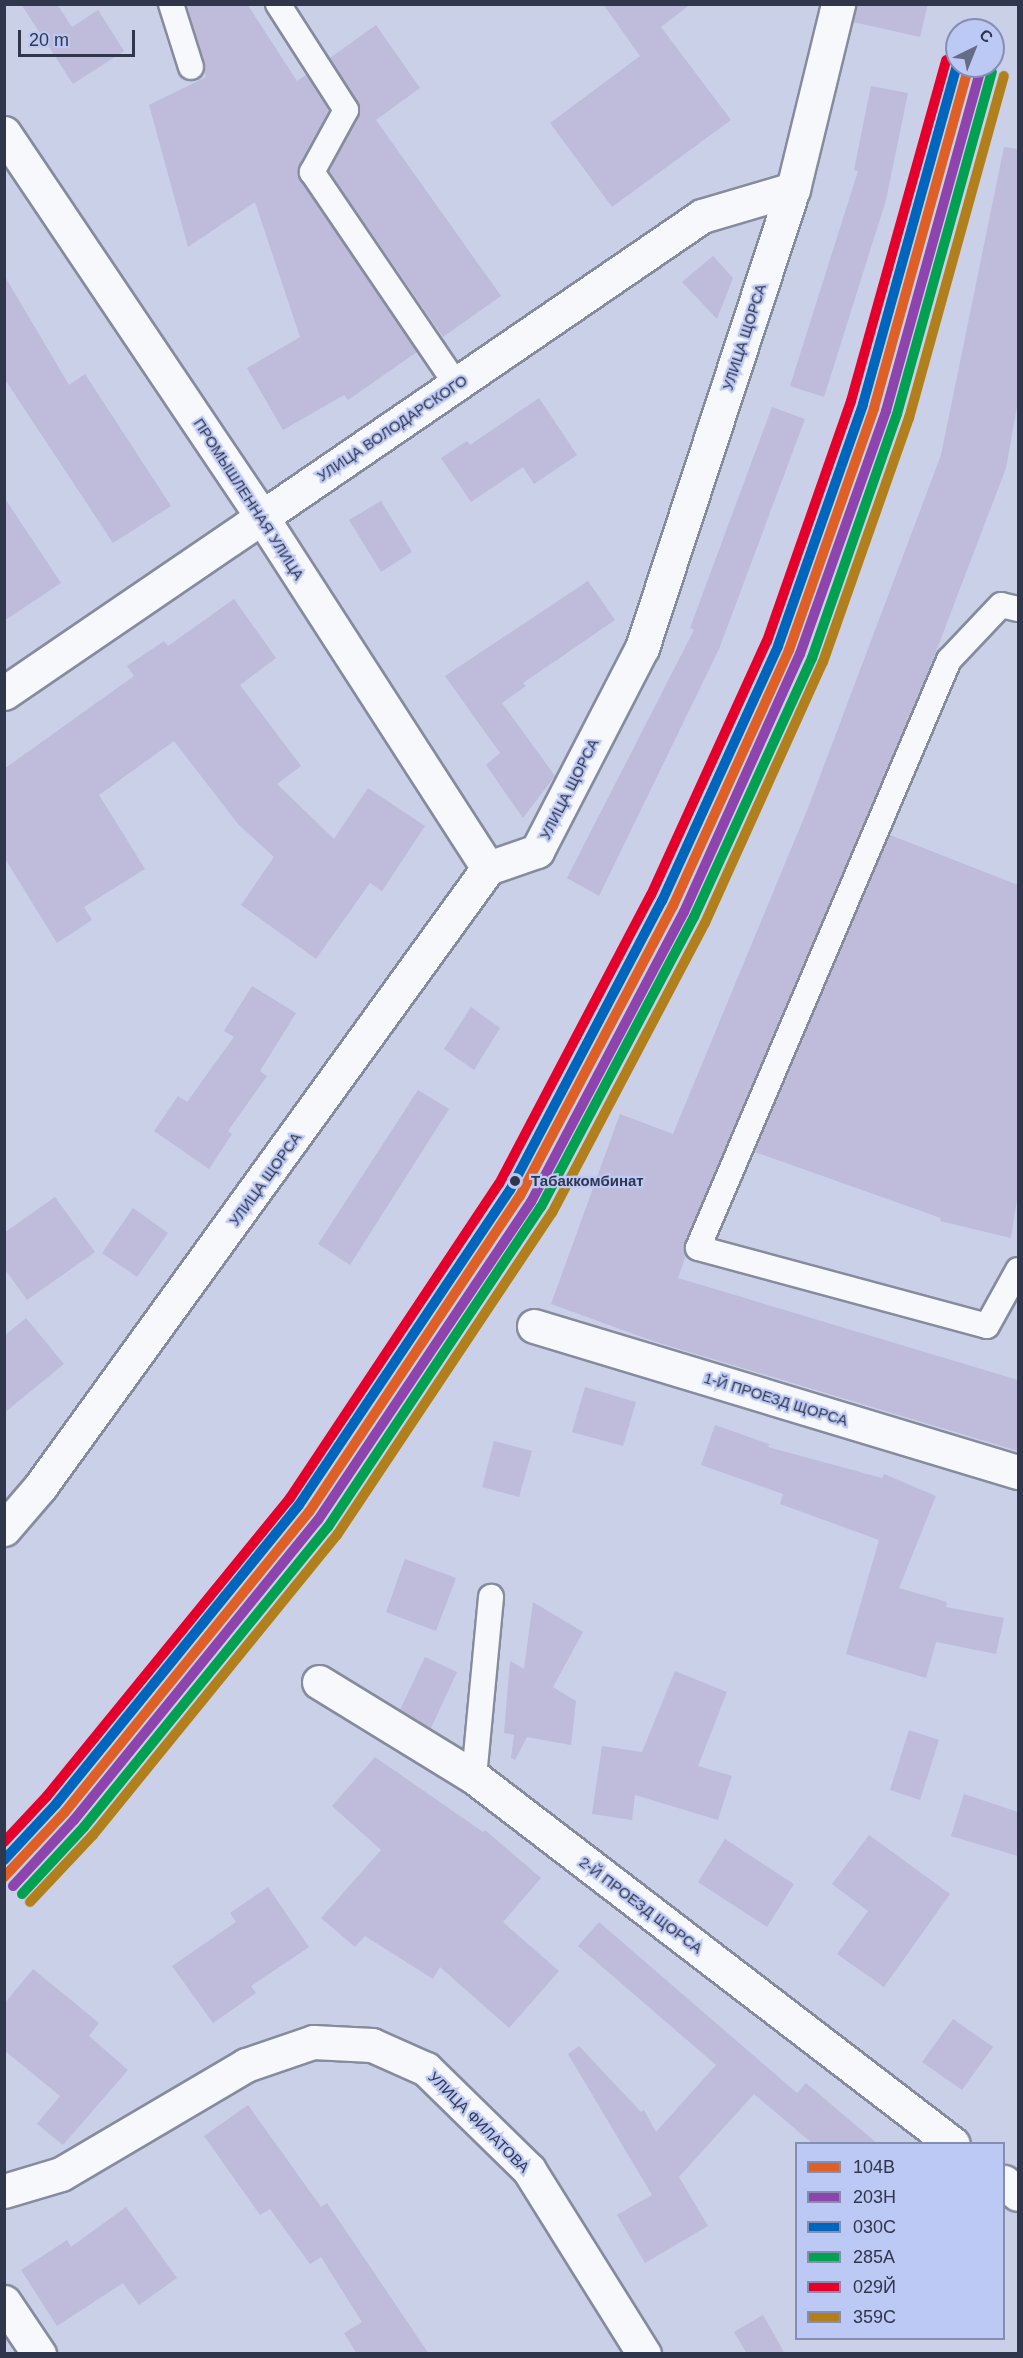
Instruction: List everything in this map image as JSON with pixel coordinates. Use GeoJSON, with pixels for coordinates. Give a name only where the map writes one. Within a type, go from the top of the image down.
{"type":"FeatureCollection","features":[{"type":"Feature","properties":{"kind":"street","name":"УЛИЦА ЩОРСА"},"geometry":{"type":"LineString","coordinates":[[4,1529],[61,1458],[488,868],[537,850],[642,648],[793,189],[838,4]]}},
{"type":"Feature","properties":{"kind":"street","name":"ПРОМЫШЛЕННАЯ УЛИЦА"},"geometry":{"type":"LineString","coordinates":[[4,133],[262,518],[488,868]]}},
{"type":"Feature","properties":{"kind":"street","name":"УЛИЦА ВОЛОДАРСКОГО"},"geometry":{"type":"LineString","coordinates":[[4,693],[702,216],[793,189]]}},
{"type":"Feature","properties":{"kind":"street","name":"1-Й ПРОЕЗД ЩОРСА"},"geometry":{"type":"LineString","coordinates":[[534,1326],[1018,1472]]}},
{"type":"Feature","properties":{"kind":"street","name":"2-Й ПРОЕЗД ЩОРСА"},"geometry":{"type":"LineString","coordinates":[[319,1682],[474,1777],[950,2142]]}},
{"type":"Feature","properties":{"kind":"street","name":"УЛИЦА ФИЛАТОВА"},"geometry":{"type":"LineString","coordinates":[[4,2191],[61,2174],[246,2065],[313,2042],[372,2045],[426,2069],[529,2170],[644,2354]]}},
{"type":"Feature","properties":{"kind":"street"},"geometry":{"type":"LineString","coordinates":[[1005,2183],[1018,2194]]}},
{"type":"Feature","properties":{"kind":"street"},"geometry":{"type":"LineString","coordinates":[[4,2302],[39,2354]]}},
{"type":"Feature","properties":{"kind":"lane"},"geometry":{"type":"LineString","coordinates":[[171,4],[191,67]]}},
{"type":"Feature","properties":{"kind":"lane"},"geometry":{"type":"LineString","coordinates":[[278,4],[346,110],[312,172],[456,384]]}},
{"type":"Feature","properties":{"kind":"lane"},"geometry":{"type":"LineString","coordinates":[[1018,609],[1001,605],[949,660],[698,1248],[987,1326],[1018,1270]]}},
{"type":"Feature","properties":{"kind":"lane"},"geometry":{"type":"LineString","coordinates":[[474,1777],[491,1597]]}},
{"type":"Feature","properties":{"kind":"building"},"geometry":{"type":"Polygon","coordinates":[[[21,4],[57,4],[72,27],[98,10],[124,51],[73,84],[21,4]]]}},
{"type":"Feature","properties":{"kind":"building"},"geometry":{"type":"Polygon","coordinates":[[[186,4],[247,4],[297,81],[306,75],[329,111],[300,165],[300,179],[417,352],[348,400],[344,395],[283,430],[247,368],[300,337],[255,202],[188,247],[149,105],[206,77],[186,4]]]}},
{"type":"Feature","properties":{"kind":"building"},"geometry":{"type":"Polygon","coordinates":[[[603,4],[691,4],[661,27],[731,120],[612,207],[550,123],[640,56],[603,4]]]}},
{"type":"Feature","properties":{"kind":"building"},"geometry":{"type":"Polygon","coordinates":[[[856,4],[928,4],[920,37],[853,22],[856,4]]]}},
{"type":"Feature","properties":{"kind":"building"},"geometry":{"type":"Polygon","coordinates":[[[376,25],[420,88],[376,120],[501,296],[443,337],[329,171],[360,110],[330,58],[376,25]]]}},
{"type":"Feature","properties":{"kind":"building"},"geometry":{"type":"Polygon","coordinates":[[[871,86],[908,93],[886,200],[824,397],[790,386],[858,171],[854,170],[871,86]]]}},
{"type":"Feature","properties":{"kind":"building"},"geometry":{"type":"Polygon","coordinates":[[[1004,147],[1018,149],[1018,401],[1006,468],[924,683],[685,1242],[686,1255],[678,1278],[1018,1380],[1018,1451],[653,1341],[551,1304],[620,1114],[673,1134],[808,808],[941,455],[1004,147]]]}},
{"type":"Feature","properties":{"kind":"building"},"geometry":{"type":"Polygon","coordinates":[[[713,256],[733,278],[717,319],[682,282],[713,256]]]}},
{"type":"Feature","properties":{"kind":"building"},"geometry":{"type":"Polygon","coordinates":[[[4,275],[69,385],[85,374],[171,506],[113,543],[4,378],[4,275]]]}},
{"type":"Feature","properties":{"kind":"building"},"geometry":{"type":"Polygon","coordinates":[[[539,398],[577,455],[534,484],[523,467],[471,502],[441,458],[467,441],[470,445],[539,398]]]}},
{"type":"Feature","properties":{"kind":"building"},"geometry":{"type":"Polygon","coordinates":[[[772,407],[805,419],[719,649],[599,896],[567,878],[694,630],[690,628],[772,407]]]}},
{"type":"Feature","properties":{"kind":"building"},"geometry":{"type":"Polygon","coordinates":[[[4,497],[61,583],[4,621],[4,497]]]}},
{"type":"Feature","properties":{"kind":"building"},"geometry":{"type":"Polygon","coordinates":[[[381,501],[412,552],[381,572],[349,520],[381,501]]]}},
{"type":"Feature","properties":{"kind":"building"},"geometry":{"type":"Polygon","coordinates":[[[588,581],[615,620],[523,683],[526,686],[502,703],[555,776],[523,818],[486,765],[500,753],[445,676],[588,581]]]}},
{"type":"Feature","properties":{"kind":"building"},"geometry":{"type":"Polygon","coordinates":[[[234,599],[276,658],[240,685],[301,766],[277,784],[334,839],[368,788],[425,826],[382,891],[370,883],[316,959],[241,905],[274,857],[238,824],[174,741],[99,795],[145,869],[84,907],[92,920],[57,943],[4,857],[4,769],[134,676],[127,666],[164,641],[168,646],[234,599]]]}},
{"type":"Feature","properties":{"kind":"building"},"geometry":{"type":"Polygon","coordinates":[[[890,835],[1018,885],[1018,1192],[1011,1238],[940,1221],[941,1218],[755,1152],[890,835]]]}},
{"type":"Feature","properties":{"kind":"building"},"geometry":{"type":"Polygon","coordinates":[[[252,986],[296,1013],[260,1071],[267,1076],[228,1131],[232,1134],[209,1169],[154,1131],[178,1096],[187,1102],[234,1037],[224,1031],[252,986]]]}},
{"type":"Feature","properties":{"kind":"building"},"geometry":{"type":"Polygon","coordinates":[[[471,1007],[500,1028],[474,1070],[444,1049],[471,1007]]]}},
{"type":"Feature","properties":{"kind":"building"},"geometry":{"type":"Polygon","coordinates":[[[418,1090],[449,1109],[350,1265],[318,1244],[418,1090]]]}},
{"type":"Feature","properties":{"kind":"building"},"geometry":{"type":"Polygon","coordinates":[[[55,1197],[95,1252],[27,1300],[4,1268],[4,1233],[55,1197]]]}},
{"type":"Feature","properties":{"kind":"building"},"geometry":{"type":"Polygon","coordinates":[[[133,1208],[168,1233],[137,1277],[102,1253],[133,1208]]]}},
{"type":"Feature","properties":{"kind":"building"},"geometry":{"type":"Polygon","coordinates":[[[26,1318],[64,1364],[4,1413],[4,1336],[26,1318]]]}},
{"type":"Feature","properties":{"kind":"building"},"geometry":{"type":"Polygon","coordinates":[[[585,1387],[636,1402],[623,1446],[572,1432],[585,1387]]]}},
{"type":"Feature","properties":{"kind":"building"},"geometry":{"type":"Polygon","coordinates":[[[715,1425],[769,1444],[768,1447],[882,1478],[884,1474],[936,1496],[899,1588],[947,1602],[946,1607],[1004,1618],[996,1654],[936,1642],[926,1678],[846,1654],[879,1540],[780,1504],[783,1494],[701,1465],[715,1425]]]}},
{"type":"Feature","properties":{"kind":"building"},"geometry":{"type":"Polygon","coordinates":[[[494,1441],[532,1451],[519,1497],[482,1487],[494,1441]]]}},
{"type":"Feature","properties":{"kind":"building"},"geometry":{"type":"Polygon","coordinates":[[[405,1559],[456,1578],[436,1631],[386,1612],[405,1559]]]}},
{"type":"Feature","properties":{"kind":"building"},"geometry":{"type":"Polygon","coordinates":[[[533,1602],[583,1632],[553,1687],[576,1701],[571,1745],[527,1737],[515,1760],[511,1758],[514,1735],[504,1733],[510,1661],[524,1669],[533,1602]]]}},
{"type":"Feature","properties":{"kind":"building"},"geometry":{"type":"Polygon","coordinates":[[[425,1657],[457,1672],[431,1728],[400,1710],[425,1657]]]}},
{"type":"Feature","properties":{"kind":"building"},"geometry":{"type":"Polygon","coordinates":[[[675,1671],[727,1692],[698,1766],[732,1776],[718,1820],[635,1795],[632,1820],[592,1814],[602,1746],[642,1752],[675,1671]]]}},
{"type":"Feature","properties":{"kind":"building"},"geometry":{"type":"Polygon","coordinates":[[[909,1730],[939,1740],[920,1800],[890,1790],[909,1730]]]}},
{"type":"Feature","properties":{"kind":"building"},"geometry":{"type":"Polygon","coordinates":[[[375,1757],[483,1832],[485,1830],[541,1878],[503,1922],[559,1971],[509,2028],[440,1967],[433,1979],[365,1936],[355,1947],[321,1918],[381,1850],[332,1806],[375,1757]]]}},
{"type":"Feature","properties":{"kind":"building"},"geometry":{"type":"Polygon","coordinates":[[[964,1794],[1018,1812],[1018,1856],[951,1836],[964,1794]]]}},
{"type":"Feature","properties":{"kind":"building"},"geometry":{"type":"Polygon","coordinates":[[[869,1835],[950,1894],[884,1987],[837,1954],[868,1911],[832,1884],[869,1835]]]}},
{"type":"Feature","properties":{"kind":"building"},"geometry":{"type":"Polygon","coordinates":[[[725,1839],[794,1884],[767,1927],[698,1882],[725,1839]]]}},
{"type":"Feature","properties":{"kind":"building"},"geometry":{"type":"Polygon","coordinates":[[[268,1887],[309,1947],[251,1986],[256,1993],[213,2023],[172,1966],[236,1922],[230,1913],[268,1887]]]}},
{"type":"Feature","properties":{"kind":"building"},"geometry":{"type":"Polygon","coordinates":[[[599,1922],[797,2093],[806,2083],[876,2142],[811,2142],[754,2094],[679,2177],[708,2226],[645,2263],[617,2215],[652,2195],[568,2054],[579,2046],[641,2112],[644,2110],[656,2132],[716,2065],[578,1946],[599,1922]]]}},
{"type":"Feature","properties":{"kind":"building"},"geometry":{"type":"Polygon","coordinates":[[[33,1969],[99,2023],[89,2036],[128,2070],[63,2145],[37,2124],[60,2096],[4,2050],[4,2004],[33,1969]]]}},
{"type":"Feature","properties":{"kind":"building"},"geometry":{"type":"Polygon","coordinates":[[[953,2019],[993,2047],[962,2090],[922,2062],[953,2019]]]}},
{"type":"Feature","properties":{"kind":"building"},"geometry":{"type":"Polygon","coordinates":[[[248,2105],[321,2207],[327,2203],[429,2354],[357,2354],[344,2333],[362,2322],[321,2257],[310,2264],[270,2209],[260,2215],[204,2136],[248,2105]]]}},
{"type":"Feature","properties":{"kind":"building"},"geometry":{"type":"Polygon","coordinates":[[[126,2207],[177,2278],[139,2305],[123,2283],[57,2326],[21,2270],[67,2240],[71,2247],[126,2207]]]}},
{"type":"Feature","properties":{"kind":"building"},"geometry":{"type":"Polygon","coordinates":[[[763,2315],[785,2354],[747,2354],[734,2332],[763,2315]]]}},
{"type":"Feature","properties":{"kind":"transit line","name":"029Й"},"geometry":{"type":"LineString","coordinates":[[4,1842],[47,1796],[290,1498],[499,1184],[651,895],[767,641],[851,401],[945,64]]}},
{"type":"Feature","properties":{"kind":"transit line","name":"030C"},"geometry":{"type":"LineString","coordinates":[[4,1860],[56,1804],[299,1505],[510,1190],[662,901],[778,646],[863,404],[953,78]]}},
{"type":"Feature","properties":{"kind":"transit line","name":"104В"},"geometry":{"type":"LineString","coordinates":[[4,1877],[65,1812],[309,1512],[520,1196],[673,906],[789,650],[874,408],[966,78]]}},
{"type":"Feature","properties":{"kind":"transit line","name":"203Н"},"geometry":{"type":"LineString","coordinates":[[13,1886],[74,1820],[318,1520],[531,1202],[684,912],[800,654],[886,411],[978,78]]}},
{"type":"Feature","properties":{"kind":"transit line","name":"285А"},"geometry":{"type":"LineString","coordinates":[[22,1894],[84,1827],[328,1527],[541,1207],[694,917],[812,658],[897,414],[990,78]]}},
{"type":"Feature","properties":{"kind":"transit line","name":"359С"},"geometry":{"type":"LineString","coordinates":[[30,1902],[93,1835],[337,1535],[552,1213],[705,923],[823,662],[909,418],[1003,78]]}},
{"type":"Feature","properties":{"kind":"place","name":"Табаккомбинат"},"geometry":{"type":"Point","coordinates":[515,1181]}}]}
